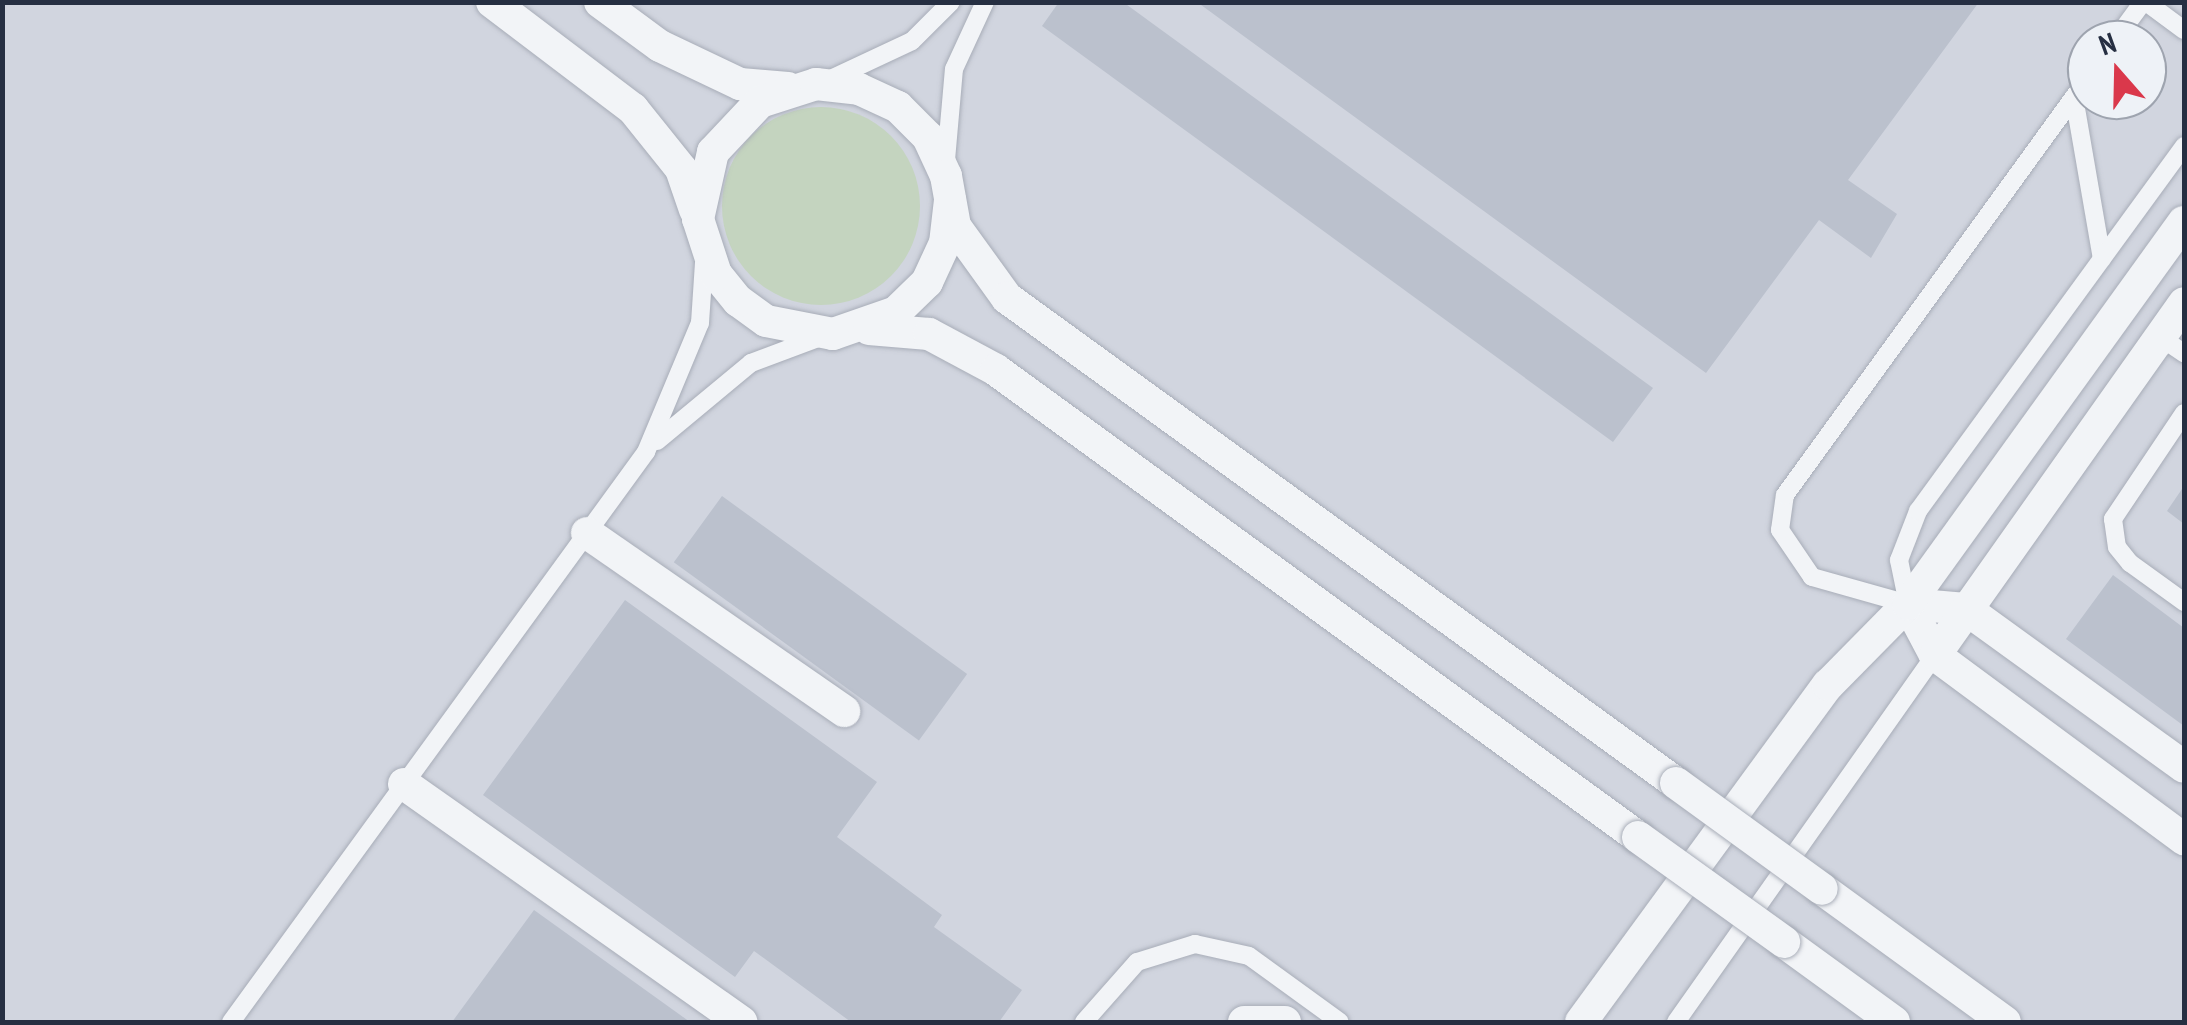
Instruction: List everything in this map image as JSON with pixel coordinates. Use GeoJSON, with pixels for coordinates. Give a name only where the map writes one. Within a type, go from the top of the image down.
{"type":"FeatureCollection","features":[{"type":"Feature","properties":{"kind":"street"},"geometry":{"type":"LineString","coordinates":[[492,2],[633,109],[681,169],[700,230],[738,301],[766,321],[845,332],[930,334],[996,370],[1894,1022]]}},
{"type":"Feature","properties":{"kind":"street"},"geometry":{"type":"LineString","coordinates":[[600,2],[660,46],[740,84],[859,89],[898,107],[928,138],[968,251],[1007,298],[2005,1022]]}},
{"type":"Feature","properties":{"kind":"street"},"geometry":{"type":"LineString","coordinates":[[700,230],[712,152],[733,124],[804,86]]}},
{"type":"Feature","properties":{"kind":"street"},"geometry":{"type":"LineString","coordinates":[[845,332],[896,312],[927,282],[945,243],[948,188]]}},
{"type":"Feature","properties":{"kind":"street"},"geometry":{"type":"LineString","coordinates":[[1581,1022],[1828,685],[1908,604],[2184,222]]}},
{"type":"Feature","properties":{"kind":"street"},"geometry":{"type":"LineString","coordinates":[[1935,656],[1966,609],[2172,345],[2184,303]]}},
{"type":"Feature","properties":{"kind":"street"},"geometry":{"type":"LineString","coordinates":[[587,533],[844,711]]}},
{"type":"Feature","properties":{"kind":"street"},"geometry":{"type":"LineString","coordinates":[[1908,604],[1966,609],[2184,767]]}},
{"type":"Feature","properties":{"kind":"street"},"geometry":{"type":"LineString","coordinates":[[1908,604],[1935,656],[2184,839]]}},
{"type":"Feature","properties":{"kind":"street"},"geometry":{"type":"LineString","coordinates":[[404,784],[741,1022]]}},
{"type":"Feature","properties":{"kind":"street"},"geometry":{"type":"LineString","coordinates":[[1247,1021],[1285,1022]]}},
{"type":"Feature","properties":{"kind":"lane"},"geometry":{"type":"LineString","coordinates":[[804,86],[884,59],[951,2]]}},
{"type":"Feature","properties":{"kind":"lane"},"geometry":{"type":"LineString","coordinates":[[948,188],[954,69],[985,2]]}},
{"type":"Feature","properties":{"kind":"lane"},"geometry":{"type":"LineString","coordinates":[[2144,2],[2184,30]]}},
{"type":"Feature","properties":{"kind":"lane"},"geometry":{"type":"LineString","coordinates":[[2067,106],[1785,496],[1780,530],[1812,577],[1908,604],[1898,560],[1910,524],[2184,146]]}},
{"type":"Feature","properties":{"kind":"lane"},"geometry":{"type":"LineString","coordinates":[[2078,120],[2102,258]]}},
{"type":"Feature","properties":{"kind":"lane"},"geometry":{"type":"LineString","coordinates":[[646,452],[700,323],[700,230]]}},
{"type":"Feature","properties":{"kind":"lane"},"geometry":{"type":"LineString","coordinates":[[231,1022],[646,452],[699,399],[751,363],[845,332]]}},
{"type":"Feature","properties":{"kind":"lane"},"geometry":{"type":"LineString","coordinates":[[2184,413],[2121,502],[2113,536],[2130,563],[2184,602]]}},
{"type":"Feature","properties":{"kind":"lane"},"geometry":{"type":"LineString","coordinates":[[1676,1022],[1935,656]]}},
{"type":"Feature","properties":{"kind":"lane"},"geometry":{"type":"LineString","coordinates":[[1087,1019],[1138,962],[1194,944],[1249,956],[1340,1022]]}},
{"type":"Feature","properties":{"kind":"shaded area"},"geometry":{"type":"Polygon","coordinates":[[[2,3],[2184,3],[2184,1022],[3,1022],[2,3]]]}},
{"type":"Feature","properties":{"kind":"green space"},"geometry":{"type":"Polygon","coordinates":[[[821,107],[859,114],[891,136],[913,168],[920,206],[913,244],[891,276],[859,298],[821,305],[783,298],[751,276],[729,244],[722,206],[729,168],[751,136],[783,114],[821,107]]]}},
{"type":"Feature","properties":{"kind":"building"},"geometry":{"type":"Polygon","coordinates":[[[1059,2],[1123,2],[1653,388],[1613,442],[1042,26],[1059,2]]]}},
{"type":"Feature","properties":{"kind":"building"},"geometry":{"type":"Polygon","coordinates":[[[1197,2],[1979,2],[1848,180],[1897,214],[1871,258],[1819,220],[1706,373],[1197,2]]]}},
{"type":"Feature","properties":{"kind":"building"},"geometry":{"type":"Polygon","coordinates":[[[2184,486],[2184,524],[2167,511],[2184,486]]]}},
{"type":"Feature","properties":{"kind":"building"},"geometry":{"type":"Polygon","coordinates":[[[722,496],[967,674],[919,740],[674,562],[722,496]]]}},
{"type":"Feature","properties":{"kind":"building"},"geometry":{"type":"Polygon","coordinates":[[[2113,575],[2184,628],[2184,726],[2066,639],[2113,575]]]}},
{"type":"Feature","properties":{"kind":"building"},"geometry":{"type":"Polygon","coordinates":[[[625,600],[877,782],[837,837],[942,915],[934,927],[1022,990],[999,1022],[851,1022],[754,951],[735,977],[483,795],[625,600]]]}},
{"type":"Feature","properties":{"kind":"building"},"geometry":{"type":"Polygon","coordinates":[[[534,910],[690,1022],[452,1022],[534,910]]]}}]}
